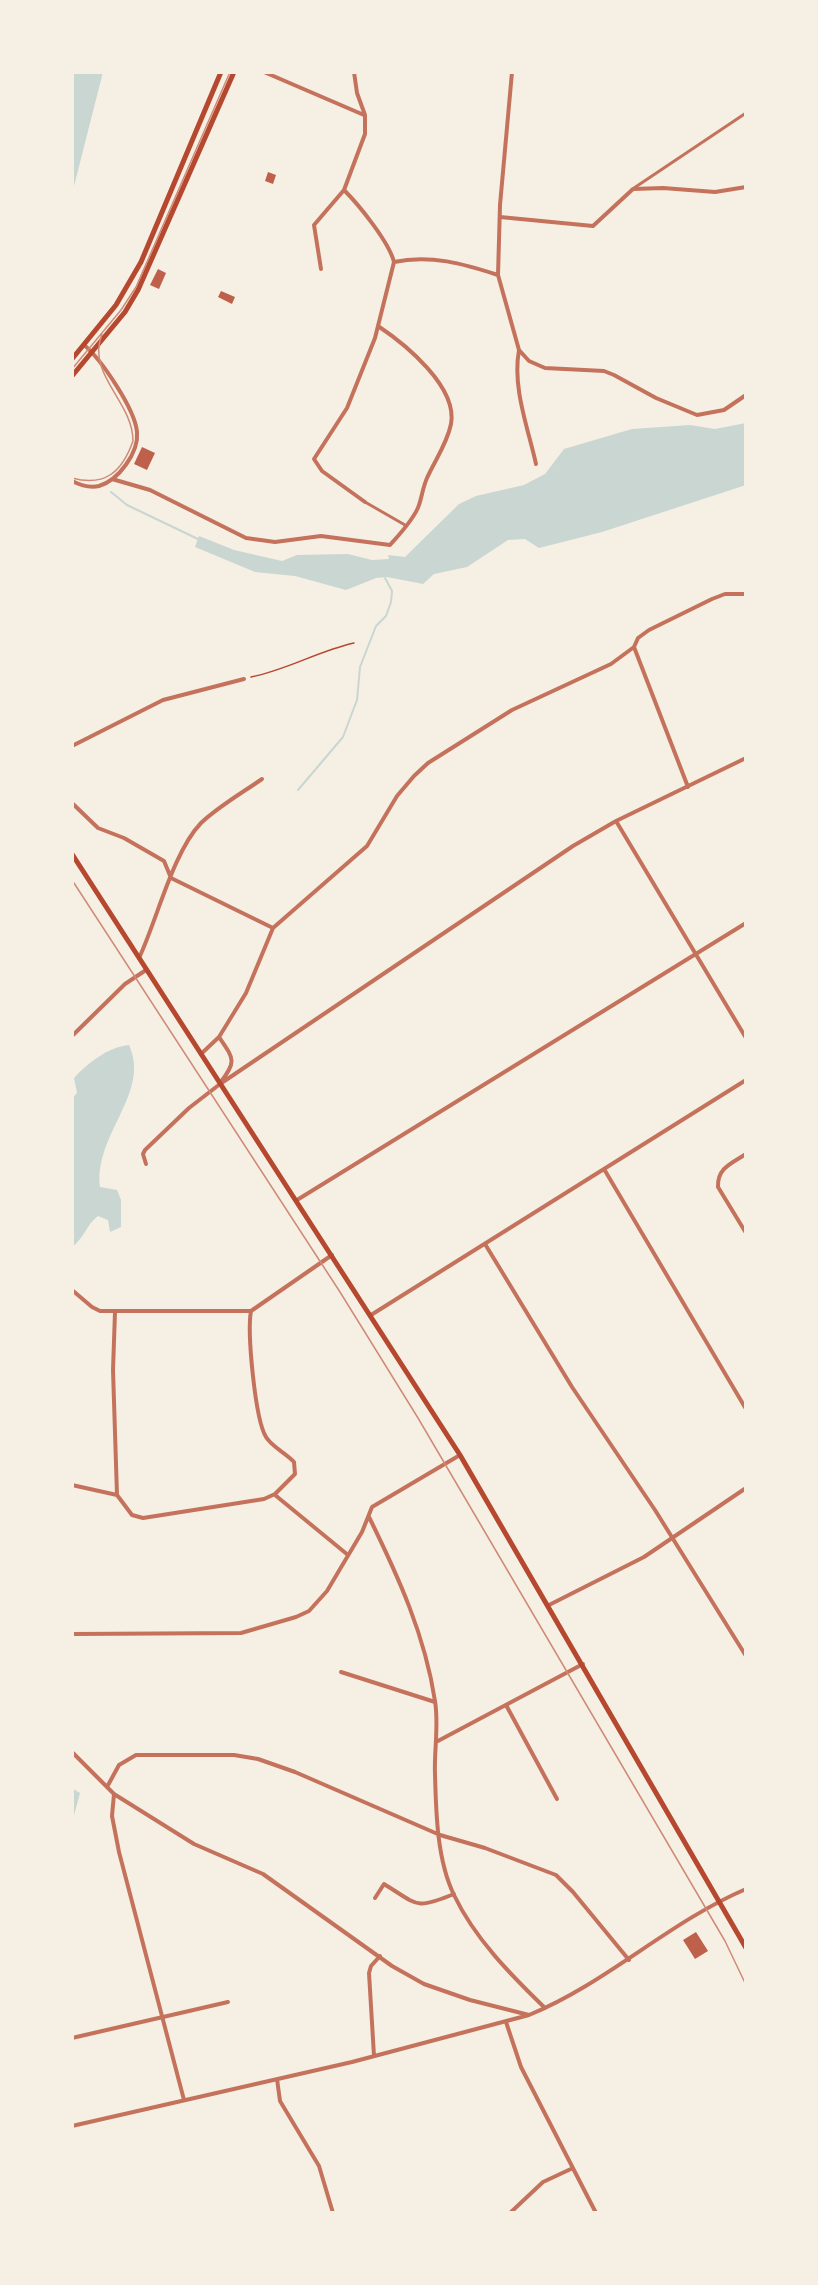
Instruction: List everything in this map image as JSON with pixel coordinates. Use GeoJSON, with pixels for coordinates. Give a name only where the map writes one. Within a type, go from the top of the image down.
{"type":"FeatureCollection","features":[{"type":"Feature","properties":{"kind":"main road"},"geometry":{"type":"LineString","coordinates":[[72,358],[123,296],[141,262],[221,72]]}},
{"type":"Feature","properties":{"kind":"main road"},"geometry":{"type":"LineString","coordinates":[[72,376],[125,312],[150,267],[234,72]]}},
{"type":"Feature","properties":{"kind":"main road"},"geometry":{"type":"LineString","coordinates":[[72,854],[460,1455],[746,1948]]}},
{"type":"Feature","properties":{"kind":"street"},"geometry":{"type":"LineString","coordinates":[[264,72],[365,116]]}},
{"type":"Feature","properties":{"kind":"street"},"geometry":{"type":"LineString","coordinates":[[321,268],[314,225],[344,190],[365,134],[365,116],[357,93],[354,72]]}},
{"type":"Feature","properties":{"kind":"street"},"geometry":{"type":"LineString","coordinates":[[512,72],[500,217],[498,275],[519,350],[529,361],[545,368],[604,371],[688,413],[716,413],[730,408],[746,395]]}},
{"type":"Feature","properties":{"kind":"street"},"geometry":{"type":"LineString","coordinates":[[500,217],[593,226],[633,189],[746,113]]}},
{"type":"Feature","properties":{"kind":"street"},"geometry":{"type":"LineString","coordinates":[[633,189],[663,188],[715,192],[746,188]]}},
{"type":"Feature","properties":{"kind":"street"},"geometry":{"type":"LineString","coordinates":[[344,190],[354,200],[390,252],[394,262],[378,326],[347,408],[314,459],[317,466],[365,502],[405,525]]}},
{"type":"Feature","properties":{"kind":"street"},"geometry":{"type":"LineString","coordinates":[[394,262],[443,260],[498,275]]}},
{"type":"Feature","properties":{"kind":"street"},"geometry":{"type":"LineString","coordinates":[[112,479],[150,490],[201,518],[246,538],[262,542],[297,541],[321,536],[390,545],[419,506],[427,479],[442,451],[451,424],[452,409],[423,363],[408,346],[378,326]]}},
{"type":"Feature","properties":{"kind":"street"},"geometry":{"type":"LineString","coordinates":[[72,481],[98,486],[112,479],[132,456],[137,443],[137,429],[130,412],[92,352],[84,345]]}},
{"type":"Feature","properties":{"kind":"street"},"geometry":{"type":"LineString","coordinates":[[519,350],[516,361],[519,390],[536,464]]}},
{"type":"Feature","properties":{"kind":"street"},"geometry":{"type":"LineString","coordinates":[[201,1054],[219,1038],[246,993],[273,928],[367,846],[397,796],[428,763],[512,710],[600,670],[634,647],[638,638],[649,630],[725,594],[746,594]]}},
{"type":"Feature","properties":{"kind":"street"},"geometry":{"type":"LineString","coordinates":[[634,647],[688,787]]}},
{"type":"Feature","properties":{"kind":"street"},"geometry":{"type":"LineString","coordinates":[[72,746],[163,700],[244,679]]}},
{"type":"Feature","properties":{"kind":"street"},"geometry":{"type":"LineString","coordinates":[[146,1164],[143,1154],[145,1150],[189,1108],[220,1084],[428,942],[616,821],[746,758]]}},
{"type":"Feature","properties":{"kind":"street"},"geometry":{"type":"LineString","coordinates":[[139,958],[171,878],[186,846],[201,824],[262,779]]}},
{"type":"Feature","properties":{"kind":"street"},"geometry":{"type":"LineString","coordinates":[[72,803],[98,828],[124,838],[164,861],[171,878],[273,928]]}},
{"type":"Feature","properties":{"kind":"street"},"geometry":{"type":"LineString","coordinates":[[616,821],[746,1038]]}},
{"type":"Feature","properties":{"kind":"street"},"geometry":{"type":"LineString","coordinates":[[297,1200],[746,923]]}},
{"type":"Feature","properties":{"kind":"street"},"geometry":{"type":"LineString","coordinates":[[72,1036],[125,984],[146,970]]}},
{"type":"Feature","properties":{"kind":"street"},"geometry":{"type":"LineString","coordinates":[[219,1038],[232,1057],[233,1064],[220,1084]]}},
{"type":"Feature","properties":{"kind":"street"},"geometry":{"type":"LineString","coordinates":[[371,1314],[746,1080]]}},
{"type":"Feature","properties":{"kind":"street"},"geometry":{"type":"LineString","coordinates":[[746,1154],[724,1168],[718,1180],[718,1187],[746,1233]]}},
{"type":"Feature","properties":{"kind":"street"},"geometry":{"type":"LineString","coordinates":[[604,1169],[746,1408]]}},
{"type":"Feature","properties":{"kind":"street"},"geometry":{"type":"LineString","coordinates":[[485,1244],[572,1387],[673,1538],[746,1656]]}},
{"type":"Feature","properties":{"kind":"street"},"geometry":{"type":"LineString","coordinates":[[72,1290],[92,1307],[115,1312],[251,1311],[332,1255]]}},
{"type":"Feature","properties":{"kind":"street"},"geometry":{"type":"LineString","coordinates":[[115,1312],[113,1370],[117,1495],[132,1515],[138,1518],[243,1503],[275,1494],[297,1469],[292,1459],[266,1437],[260,1422],[253,1370],[251,1311]]}},
{"type":"Feature","properties":{"kind":"street"},"geometry":{"type":"LineString","coordinates":[[72,1634],[241,1633],[309,1611],[327,1591],[369,1517],[372,1507],[460,1455]]}},
{"type":"Feature","properties":{"kind":"street"},"geometry":{"type":"LineString","coordinates":[[72,1485],[117,1495]]}},
{"type":"Feature","properties":{"kind":"street"},"geometry":{"type":"LineString","coordinates":[[549,1605],[623,1568],[673,1538],[746,1488]]}},
{"type":"Feature","properties":{"kind":"street"},"geometry":{"type":"LineString","coordinates":[[275,1494],[348,1555]]}},
{"type":"Feature","properties":{"kind":"street"},"geometry":{"type":"LineString","coordinates":[[369,1517],[403,1588],[426,1658],[436,1702],[435,1772],[440,1836],[454,1894],[496,1957],[545,2008]]}},
{"type":"Feature","properties":{"kind":"street"},"geometry":{"type":"LineString","coordinates":[[436,1743],[583,1664]]}},
{"type":"Feature","properties":{"kind":"street"},"geometry":{"type":"LineString","coordinates":[[341,1672],[436,1702]]}},
{"type":"Feature","properties":{"kind":"street"},"geometry":{"type":"LineString","coordinates":[[506,1705],[557,1799]]}},
{"type":"Feature","properties":{"kind":"street"},"geometry":{"type":"LineString","coordinates":[[72,1752],[114,1794],[194,1844],[263,1874],[424,1984],[470,2000],[529,2015]]}},
{"type":"Feature","properties":{"kind":"street"},"geometry":{"type":"LineString","coordinates":[[107,1787],[118,1765],[136,1755],[244,1756],[295,1772],[440,1836],[485,1848],[560,1878],[629,1960]]}},
{"type":"Feature","properties":{"kind":"street"},"geometry":{"type":"LineString","coordinates":[[114,1794],[112,1816],[119,1852],[184,2100]]}},
{"type":"Feature","properties":{"kind":"street"},"geometry":{"type":"LineString","coordinates":[[375,1898],[384,1884],[419,1905],[428,1905],[454,1894]]}},
{"type":"Feature","properties":{"kind":"street"},"geometry":{"type":"LineString","coordinates":[[72,2126],[374,2056],[529,2015],[629,1960],[720,1900],[746,1889]]}},
{"type":"Feature","properties":{"kind":"street"},"geometry":{"type":"LineString","coordinates":[[374,2056],[369,1973],[371,1966],[380,1956]]}},
{"type":"Feature","properties":{"kind":"street"},"geometry":{"type":"LineString","coordinates":[[72,2038],[228,2002]]}},
{"type":"Feature","properties":{"kind":"street"},"geometry":{"type":"LineString","coordinates":[[506,2022],[521,2067],[596,2213]]}},
{"type":"Feature","properties":{"kind":"street"},"geometry":{"type":"LineString","coordinates":[[277,2079],[280,2101],[319,2166],[333,2213]]}},
{"type":"Feature","properties":{"kind":"street"},"geometry":{"type":"LineString","coordinates":[[510,2213],[543,2182],[573,2168]]}},
{"type":"Feature","properties":{"kind":"path"},"geometry":{"type":"LineString","coordinates":[[244,679],[285,669],[335,648],[354,644]]}},
{"type":"Feature","properties":{"kind":"shaded area"},"geometry":{"type":"Polygon","coordinates":[[[72,72],[103,72],[74,186],[72,222],[72,72]]]}},
{"type":"Feature","properties":{"kind":"shaded area"},"geometry":{"type":"Polygon","coordinates":[[[746,423],[746,485],[602,532],[539,548],[525,539],[508,540],[467,567],[434,574],[423,584],[387,577],[376,578],[346,590],[295,576],[255,572],[195,547],[199,536],[234,550],[282,561],[297,555],[348,554],[372,560],[389,559],[388,555],[405,557],[459,504],[476,496],[524,485],[545,474],[564,449],[632,429],[690,425],[715,429],[746,423]]]}},
{"type":"Feature","properties":{"kind":"shaded area"},"geometry":{"type":"Polygon","coordinates":[[[129,1045],[134,1063],[133,1080],[105,1149],[100,1168],[100,1187],[117,1190],[121,1200],[121,1227],[110,1232],[108,1220],[98,1216],[72,1247],[74,1211],[72,1098],[77,1093],[74,1078],[99,1057],[121,1046],[129,1045]]]}},
{"type":"Feature","properties":{"kind":"shaded area"},"geometry":{"type":"Polygon","coordinates":[[[72,1788],[80,1793],[72,1823],[72,1788]]]}},
{"type":"Feature","properties":{"kind":"building"},"geometry":{"type":"Polygon","coordinates":[[[268,172],[276,175],[273,184],[265,181],[268,172]]]}},
{"type":"Feature","properties":{"kind":"building"},"geometry":{"type":"Polygon","coordinates":[[[158,269],[166,273],[159,289],[150,285],[158,269]]]}},
{"type":"Feature","properties":{"kind":"building"},"geometry":{"type":"Polygon","coordinates":[[[221,291],[235,297],[232,304],[218,297],[221,291]]]}},
{"type":"Feature","properties":{"kind":"building"},"geometry":{"type":"Polygon","coordinates":[[[142,447],[155,453],[147,470],[134,464],[142,447]]]}},
{"type":"Feature","properties":{"kind":"building"},"geometry":{"type":"Polygon","coordinates":[[[696,1932],[708,1951],[695,1959],[683,1940],[696,1932]]]}},
{"type":"Feature","properties":{"kind":"waterway"},"geometry":{"type":"LineString","coordinates":[[111,492],[127,505],[200,540]]}},
{"type":"Feature","properties":{"kind":"waterway"},"geometry":{"type":"LineString","coordinates":[[298,790],[343,737],[357,700],[360,667],[376,626],[386,616],[391,602],[392,591],[384,576]]}},
{"type":"Feature","properties":{"kind":"tram line"},"geometry":{"type":"LineString","coordinates":[[72,369],[121,310],[136,287],[230,72]]}},
{"type":"Feature","properties":{"kind":"tram line"},"geometry":{"type":"LineString","coordinates":[[72,478],[94,480],[111,475],[118,469],[133,441],[126,413],[100,362],[99,349],[102,334]]}},
{"type":"Feature","properties":{"kind":"tram line"},"geometry":{"type":"LineString","coordinates":[[72,880],[340,1292],[418,1418],[725,1941],[746,1985]]}}]}
